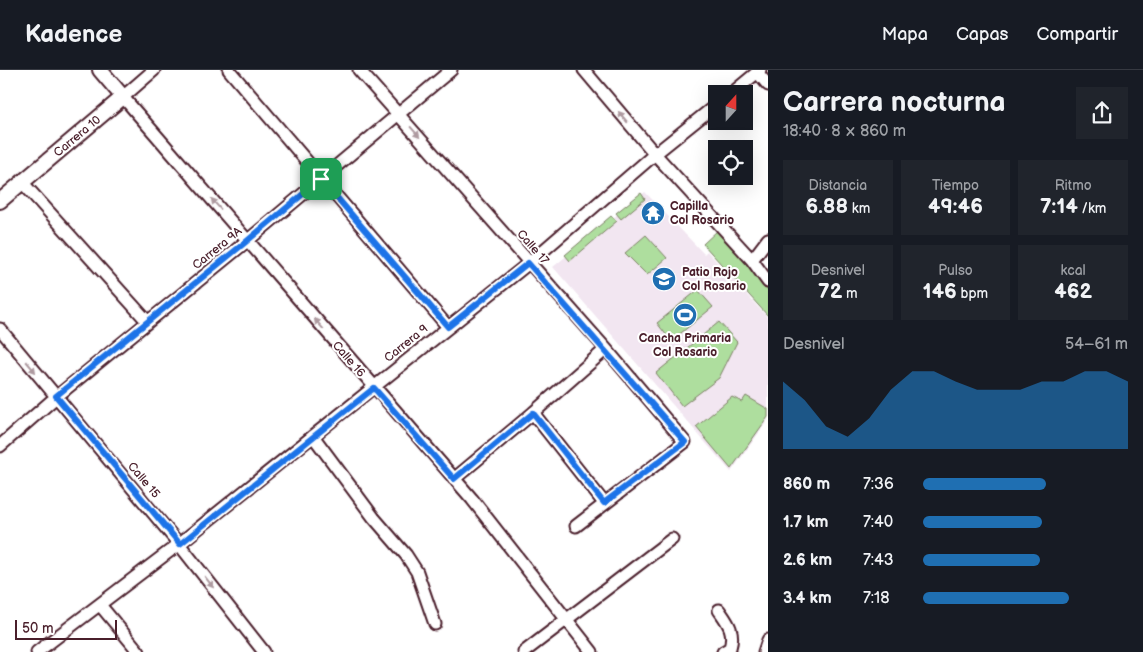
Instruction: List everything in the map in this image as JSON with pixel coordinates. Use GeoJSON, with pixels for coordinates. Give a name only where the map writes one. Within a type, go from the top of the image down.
{"type":"FeatureCollection","features":[{"type":"Feature","properties":{"kind":"street","name":"Calle 16"},"geometry":{"type":"LineString","coordinates":[[100,70],[472,499],[592,652]]}},
{"type":"Feature","properties":{"kind":"street","name":"Carrera 10"},"geometry":{"type":"LineString","coordinates":[[0,201],[154,70]]}},
{"type":"Feature","properties":{"kind":"street"},"geometry":{"type":"LineString","coordinates":[[229,70],[448,327]]}},
{"type":"Feature","properties":{"kind":"street","name":"Calle 17"},"geometry":{"type":"LineString","coordinates":[[359,70],[606,349],[685,442],[604,503]]}},
{"type":"Feature","properties":{"kind":"street","name":"Carrera 9A"},"geometry":{"type":"LineString","coordinates":[[0,446],[56,396],[247,241],[398,113],[452,70]]}},
{"type":"Feature","properties":{"kind":"street"},"geometry":{"type":"LineString","coordinates":[[584,70],[655,154],[752,260],[768,282]]}},
{"type":"Feature","properties":{"kind":"street"},"geometry":{"type":"LineString","coordinates":[[742,85],[759,71],[768,85]]}},
{"type":"Feature","properties":{"kind":"street","name":"Carrera 9"},"geometry":{"type":"LineString","coordinates":[[37,652],[180,544],[374,388],[528,263],[655,154],[708,111]]}},
{"type":"Feature","properties":{"kind":"street"},"geometry":{"type":"LineString","coordinates":[[22,182],[148,322]]}},
{"type":"Feature","properties":{"kind":"street"},"geometry":{"type":"LineString","coordinates":[[752,260],[768,239]]}},
{"type":"Feature","properties":{"kind":"street","name":"Calle 15"},"geometry":{"type":"LineString","coordinates":[[0,329],[180,544],[264,652]]}},
{"type":"Feature","properties":{"kind":"street"},"geometry":{"type":"LineString","coordinates":[[454,479],[606,349]]}},
{"type":"Feature","properties":{"kind":"street"},"geometry":{"type":"LineString","coordinates":[[533,413],[604,503],[576,526]]}},
{"type":"Feature","properties":{"kind":"street"},"geometry":{"type":"LineString","coordinates":[[313,436],[374,518],[406,555],[416,572],[436,624]]}},
{"type":"Feature","properties":{"kind":"street"},"geometry":{"type":"LineString","coordinates":[[524,652],[672,539]]}},
{"type":"Feature","properties":{"kind":"street"},"geometry":{"type":"LineString","coordinates":[[100,605],[139,652]]}},
{"type":"Feature","properties":{"kind":"street"},"geometry":{"type":"LineString","coordinates":[[719,610],[732,630],[733,639],[730,648],[722,652]]}},
{"type":"Feature","properties":{"kind":"street"},"geometry":{"type":"LineString","coordinates":[[764,652],[768,640]]}},
{"type":"Feature","properties":{"kind":"shaded area"},"geometry":{"type":"Polygon","coordinates":[[[645,192],[704,254],[707,251],[768,318],[768,420],[731,472],[553,267],[645,192]]]}},
{"type":"Feature","properties":{"kind":"green space"},"geometry":{"type":"Polygon","coordinates":[[[641,193],[645,199],[621,219],[616,213],[641,193]]]}},
{"type":"Feature","properties":{"kind":"green space"},"geometry":{"type":"Polygon","coordinates":[[[611,216],[617,221],[570,261],[565,255],[611,216]]]}},
{"type":"Feature","properties":{"kind":"green space"},"geometry":{"type":"Polygon","coordinates":[[[718,230],[768,290],[768,316],[703,244],[718,230]]]}},
{"type":"Feature","properties":{"kind":"green space"},"geometry":{"type":"Polygon","coordinates":[[[646,235],[667,258],[647,275],[625,253],[646,235]]]}},
{"type":"Feature","properties":{"kind":"green space","name":"Cancha Primaria Col Rosario"},"geometry":{"type":"Polygon","coordinates":[[[698,290],[713,307],[671,341],[657,323],[698,290]]]}},
{"type":"Feature","properties":{"kind":"green space"},"geometry":{"type":"Polygon","coordinates":[[[719,322],[737,342],[719,378],[682,406],[656,373],[719,322]]]}},
{"type":"Feature","properties":{"kind":"green space"},"geometry":{"type":"Polygon","coordinates":[[[746,396],[768,409],[768,417],[731,469],[696,427],[732,397],[742,402],[746,396]]]}},
{"type":"Feature","properties":{"kind":"place","name":"Capilla Col Rosario"},"geometry":{"type":"Point","coordinates":[653,213]}},
{"type":"Feature","properties":{"kind":"place","name":"Patio Rojo Col Rosario"},"geometry":{"type":"Point","coordinates":[664,279]}},
{"type":"Feature","properties":{"kind":"place","name":"Cancha Primaria Col Rosario"},"geometry":{"type":"Point","coordinates":[685,315]}},
{"type":"Feature","properties":{"kind":"route"},"geometry":{"type":"LineString","coordinates":[[321,179],[448,327],[528,263],[606,349],[685,442],[604,503],[533,413],[454,479],[374,388],[180,544],[56,396],[321,179]]}}]}
